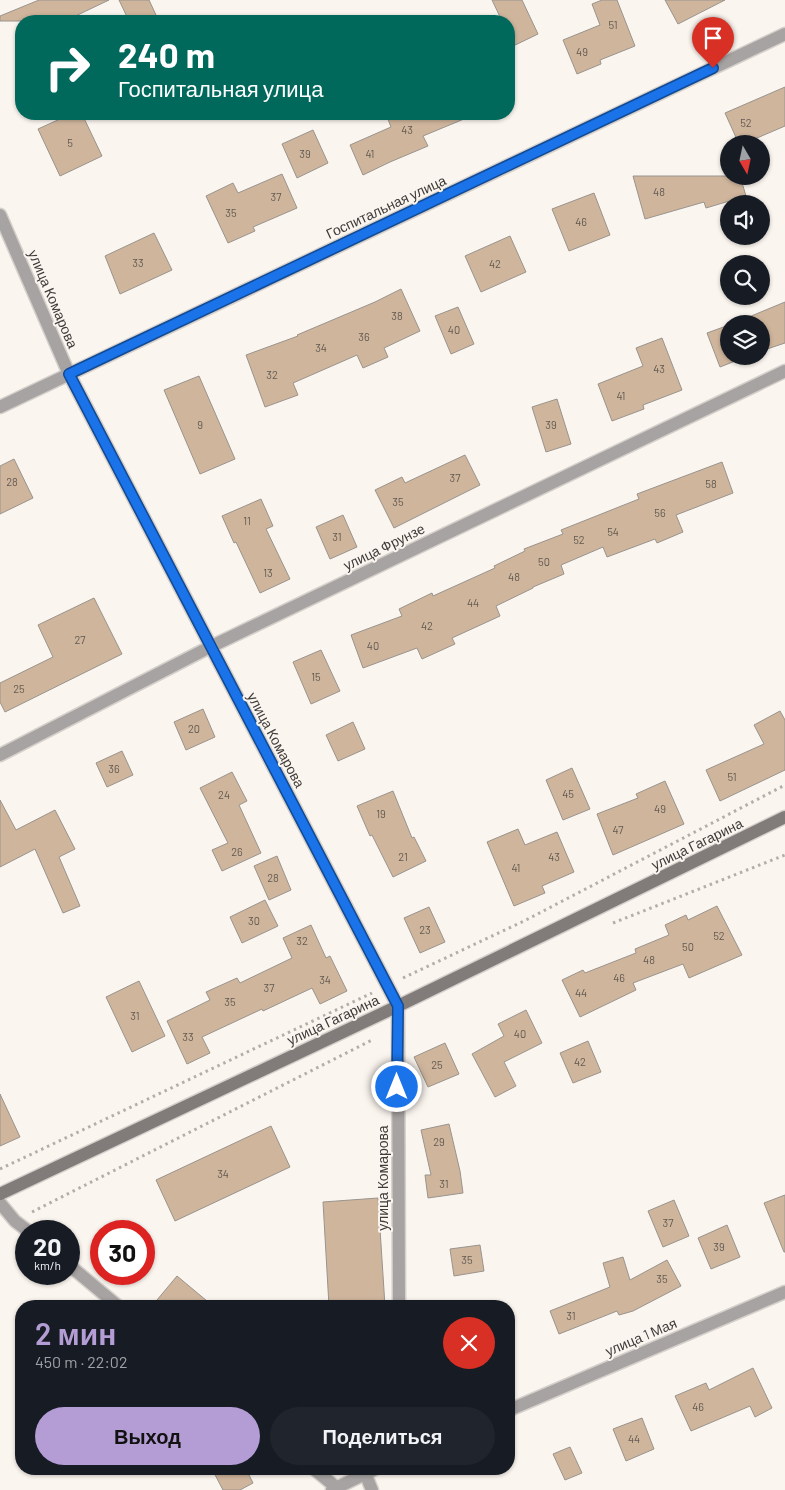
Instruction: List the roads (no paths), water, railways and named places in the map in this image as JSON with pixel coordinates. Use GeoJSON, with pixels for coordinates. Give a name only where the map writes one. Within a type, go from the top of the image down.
{"type":"FeatureCollection","features":[{"type":"Feature","properties":{"kind":"main road","name":"улица Гагарина"},"geometry":{"type":"LineString","coordinates":[[0,1194],[398,1006],[785,817]]}},
{"type":"Feature","properties":{"kind":"street","name":"Госпитальная улица"},"geometry":{"type":"LineString","coordinates":[[0,407],[785,34]]}},
{"type":"Feature","properties":{"kind":"street","name":"улица Комарова"},"geometry":{"type":"LineString","coordinates":[[0,215],[69,374],[398,1006],[399,1300]]}},
{"type":"Feature","properties":{"kind":"street","name":"улица Фрунзе"},"geometry":{"type":"LineString","coordinates":[[0,755],[210,647],[785,371]]}},
{"type":"Feature","properties":{"kind":"street"},"geometry":{"type":"LineString","coordinates":[[0,1203],[15,1220]]}},
{"type":"Feature","properties":{"kind":"street"},"geometry":{"type":"LineString","coordinates":[[80,1274],[111,1300]]}},
{"type":"Feature","properties":{"kind":"street","name":"улица 1 Мая"},"geometry":{"type":"LineString","coordinates":[[515,1407],[785,1292]]}},
{"type":"Feature","properties":{"kind":"street"},"geometry":{"type":"LineString","coordinates":[[320,1475],[335,1489],[362,1475]]}},
{"type":"Feature","properties":{"kind":"street"},"geometry":{"type":"LineString","coordinates":[[370,1475],[372,1490]]}}]}
